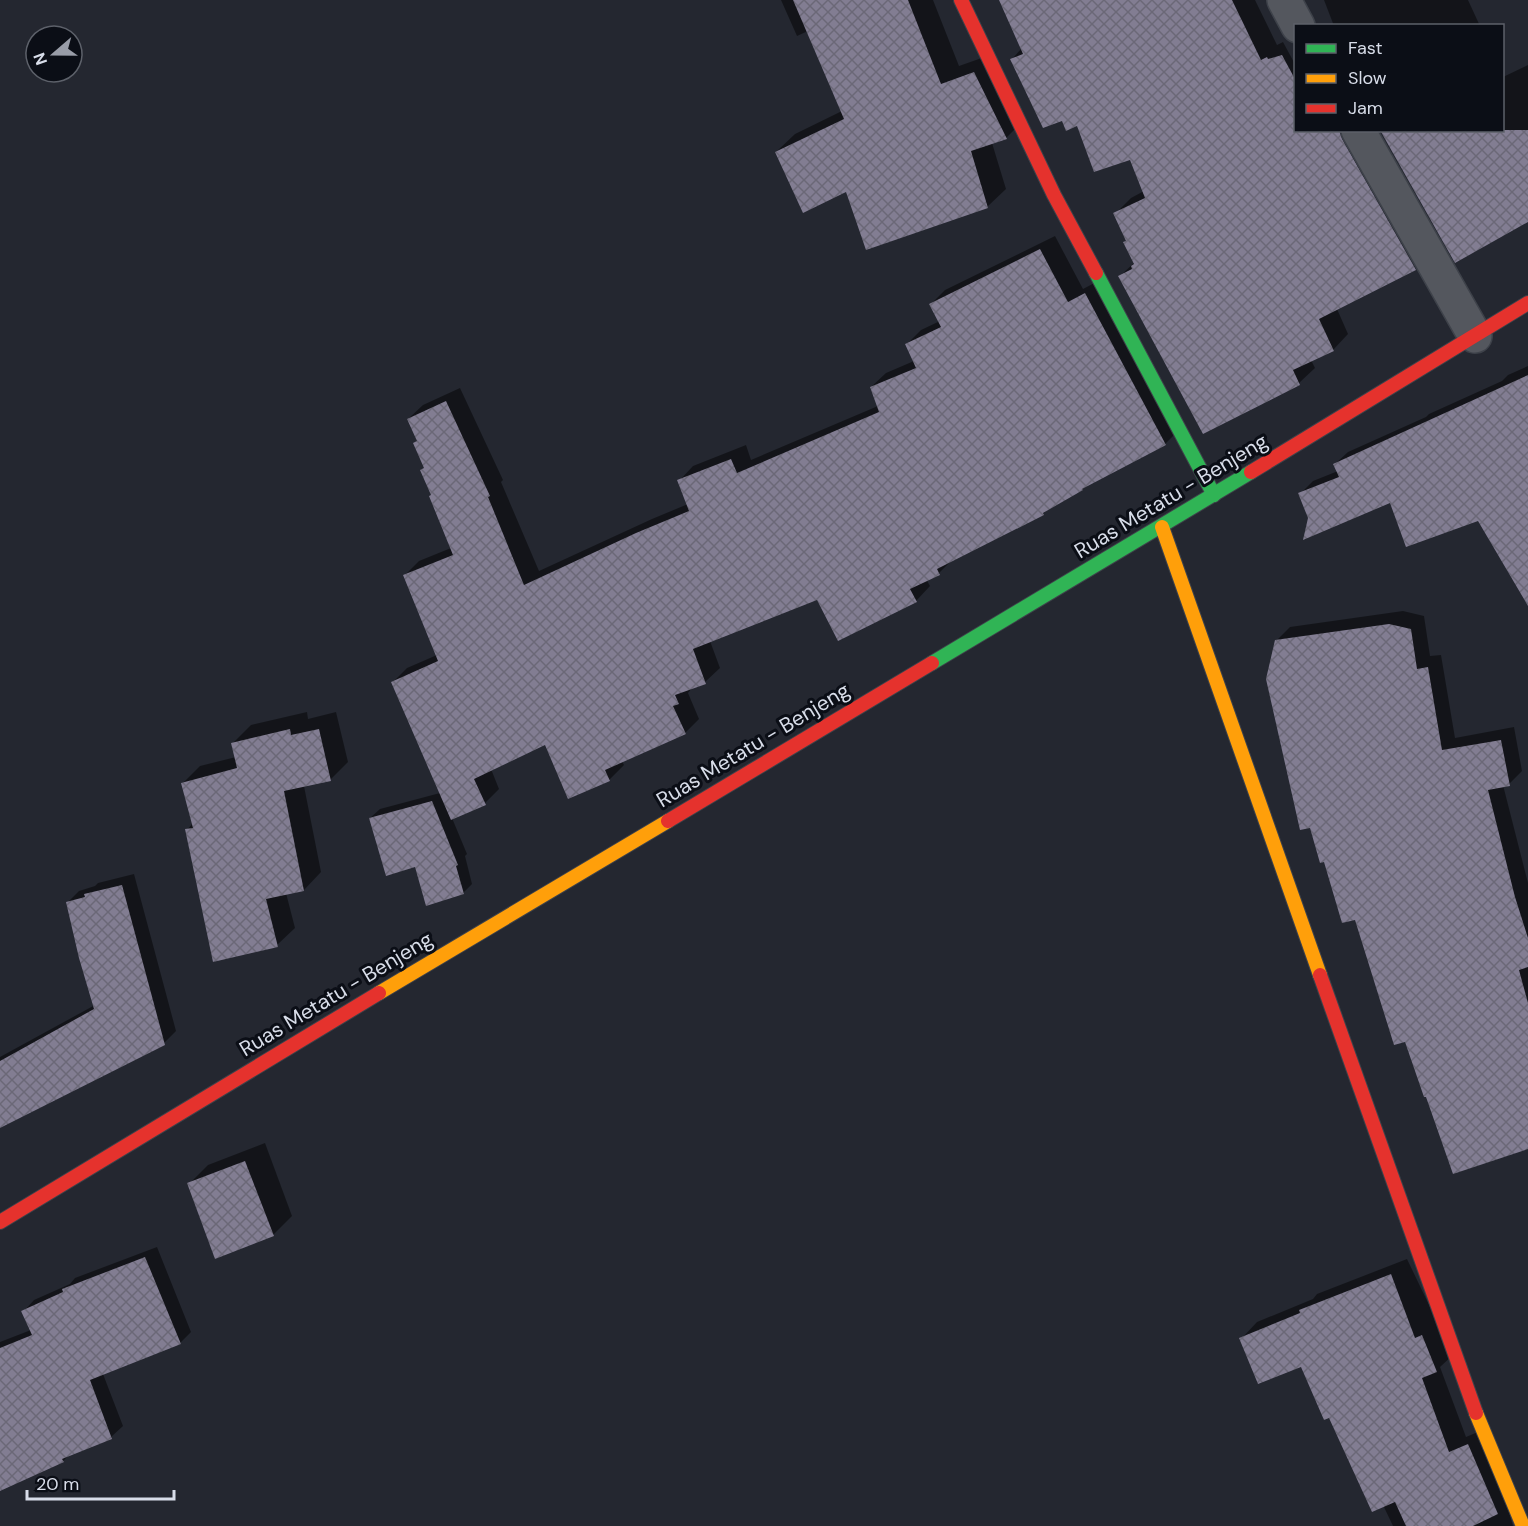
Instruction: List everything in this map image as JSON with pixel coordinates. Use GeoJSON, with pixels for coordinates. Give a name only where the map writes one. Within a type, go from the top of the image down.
{"type":"FeatureCollection","features":[{"type":"Feature","properties":{"kind":"main road"},"geometry":{"type":"LineString","coordinates":[[962,0],[1054,195],[1214,495]]}},
{"type":"Feature","properties":{"kind":"main road","name":"Ruas Metatu - Benjeng"},"geometry":{"type":"LineString","coordinates":[[0,1222],[488,927],[1214,495],[1528,303]]}},
{"type":"Feature","properties":{"kind":"main road"},"geometry":{"type":"LineString","coordinates":[[1162,526],[1473,1407],[1523,1526]]}},
{"type":"Feature","properties":{"kind":"street"},"geometry":{"type":"LineString","coordinates":[[1284,0],[1297,24]]}},
{"type":"Feature","properties":{"kind":"street"},"geometry":{"type":"LineString","coordinates":[[1359,132],[1475,336]]}},
{"type":"Feature","properties":{"kind":"building"},"geometry":{"type":"Polygon","coordinates":[[[793,0],[908,0],[941,84],[974,72],[1007,139],[971,151],[988,208],[866,250],[846,192],[803,213],[775,152],[844,119],[793,0]]]}},
{"type":"Feature","properties":{"kind":"building"},"geometry":{"type":"Polygon","coordinates":[[[999,0],[1232,0],[1261,60],[1282,55],[1294,77],[1294,132],[1340,132],[1416,270],[1319,319],[1334,351],[1293,370],[1300,385],[1203,434],[1118,276],[1132,269],[1131,266],[1134,264],[1113,213],[1145,198],[1130,160],[1094,172],[1077,126],[1066,131],[1062,121],[1043,128],[1010,59],[1023,54],[999,0]]]}},
{"type":"Feature","properties":{"kind":"building"},"geometry":{"type":"Polygon","coordinates":[[[1528,130],[1528,222],[1455,263],[1381,132],[1528,130]]]}},
{"type":"Feature","properties":{"kind":"building"},"geometry":{"type":"Polygon","coordinates":[[[1040,249],[1068,302],[1085,293],[1166,445],[1082,489],[1043,513],[1044,515],[937,569],[940,575],[910,589],[917,602],[838,641],[817,600],[693,649],[706,684],[675,695],[679,704],[673,706],[686,734],[605,770],[610,781],[568,799],[545,745],[474,779],[486,805],[451,820],[391,682],[438,661],[403,575],[453,555],[420,470],[424,468],[413,443],[417,441],[407,419],[446,401],[490,496],[488,497],[524,585],[689,511],[677,480],[731,459],[737,473],[879,412],[870,387],[916,368],[905,344],[941,327],[929,304],[1040,249]]]}},
{"type":"Feature","properties":{"kind":"building"},"geometry":{"type":"Polygon","coordinates":[[[1528,375],[1528,606],[1478,521],[1406,547],[1390,503],[1303,540],[1308,518],[1298,493],[1339,477],[1333,464],[1528,375]]]}},
{"type":"Feature","properties":{"kind":"building"},"geometry":{"type":"Polygon","coordinates":[[[1389,624],[1411,629],[1417,669],[1428,667],[1442,750],[1501,740],[1510,786],[1488,790],[1515,897],[1528,938],[1528,967],[1519,970],[1528,1003],[1528,1149],[1453,1174],[1405,1042],[1394,1045],[1355,920],[1342,923],[1324,862],[1320,863],[1310,828],[1300,830],[1266,679],[1275,640],[1389,624]]]}},
{"type":"Feature","properties":{"kind":"building"},"geometry":{"type":"Polygon","coordinates":[[[290,729],[291,735],[319,729],[331,781],[284,791],[304,891],[266,899],[278,947],[213,962],[185,829],[193,828],[181,783],[237,768],[231,743],[290,729]]]}},
{"type":"Feature","properties":{"kind":"building"},"geometry":{"type":"Polygon","coordinates":[[[432,801],[458,865],[456,866],[464,894],[426,906],[415,867],[386,876],[369,818],[432,801]]]}},
{"type":"Feature","properties":{"kind":"building"},"geometry":{"type":"Polygon","coordinates":[[[122,885],[165,1045],[0,1128],[0,1061],[94,1009],[66,902],[85,897],[84,894],[122,885]]]}},
{"type":"Feature","properties":{"kind":"building"},"geometry":{"type":"Polygon","coordinates":[[[245,1161],[274,1236],[215,1259],[187,1183],[245,1161]]]}},
{"type":"Feature","properties":{"kind":"building"},"geometry":{"type":"Polygon","coordinates":[[[145,1257],[181,1344],[90,1380],[112,1439],[62,1459],[64,1462],[0,1491],[0,1348],[32,1335],[21,1311],[63,1292],[62,1289],[145,1257]]]}},
{"type":"Feature","properties":{"kind":"building"},"geometry":{"type":"Polygon","coordinates":[[[1391,1274],[1415,1338],[1422,1335],[1437,1372],[1422,1378],[1449,1452],[1468,1444],[1498,1514],[1473,1526],[1406,1526],[1395,1502],[1372,1512],[1329,1418],[1324,1420],[1301,1367],[1258,1384],[1239,1338],[1300,1313],[1299,1310],[1391,1274]]]}},
{"type":"Feature","properties":{"kind":"traffic: fast"},"geometry":{"type":"LineString","coordinates":[[1096,273],[1214,495]]}},
{"type":"Feature","properties":{"kind":"traffic: fast"},"geometry":{"type":"LineString","coordinates":[[932,663],[1251,472]]}},
{"type":"Feature","properties":{"kind":"traffic: slow"},"geometry":{"type":"LineString","coordinates":[[1162,527],[1320,975]]}},
{"type":"Feature","properties":{"kind":"traffic: slow"},"geometry":{"type":"LineString","coordinates":[[379,993],[668,821]]}},
{"type":"Feature","properties":{"kind":"traffic: slow"},"geometry":{"type":"LineString","coordinates":[[1476,1413],[1523,1526]]}},
{"type":"Feature","properties":{"kind":"traffic: jam"},"geometry":{"type":"LineString","coordinates":[[961,0],[1054,195],[1096,273]]}},
{"type":"Feature","properties":{"kind":"traffic: jam"},"geometry":{"type":"LineString","coordinates":[[1251,472],[1528,303]]}},
{"type":"Feature","properties":{"kind":"traffic: jam"},"geometry":{"type":"LineString","coordinates":[[668,821],[932,663]]}},
{"type":"Feature","properties":{"kind":"traffic: jam"},"geometry":{"type":"LineString","coordinates":[[1320,975],[1476,1413]]}},
{"type":"Feature","properties":{"kind":"traffic: jam"},"geometry":{"type":"LineString","coordinates":[[0,1222],[379,993]]}}]}
